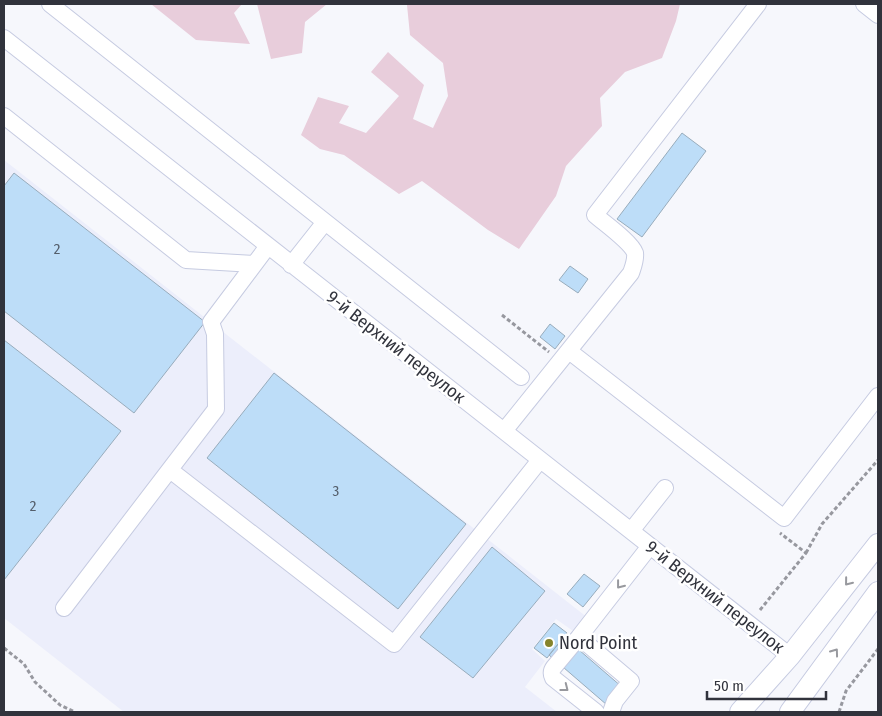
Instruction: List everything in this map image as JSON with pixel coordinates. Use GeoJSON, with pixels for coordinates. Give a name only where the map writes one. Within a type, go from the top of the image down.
{"type":"FeatureCollection","features":[{"type":"Feature","properties":{"kind":"main road"},"geometry":{"type":"LineString","coordinates":[[740,712],[790,656],[878,544]]}},
{"type":"Feature","properties":{"kind":"main road"},"geometry":{"type":"LineString","coordinates":[[797,710],[878,592]]}},
{"type":"Feature","properties":{"kind":"street"},"geometry":{"type":"LineString","coordinates":[[50,4],[521,377]]}},
{"type":"Feature","properties":{"kind":"street"},"geometry":{"type":"LineString","coordinates":[[504,432],[631,272],[635,263],[635,253],[627,242],[595,215],[758,4]]}},
{"type":"Feature","properties":{"kind":"street"},"geometry":{"type":"LineString","coordinates":[[864,4],[878,15]]}},
{"type":"Feature","properties":{"kind":"street","name":"9-й Верхний переулок"},"geometry":{"type":"LineString","coordinates":[[4,38],[790,656]]}},
{"type":"Feature","properties":{"kind":"street"},"geometry":{"type":"LineString","coordinates":[[4,116],[186,260],[254,264]]}},
{"type":"Feature","properties":{"kind":"street"},"geometry":{"type":"LineString","coordinates":[[291,265],[325,222]]}},
{"type":"Feature","properties":{"kind":"street"},"geometry":{"type":"LineString","coordinates":[[64,608],[216,409],[215,334],[211,322],[268,246]]}},
{"type":"Feature","properties":{"kind":"street"},"geometry":{"type":"LineString","coordinates":[[565,356],[784,518],[878,396]]}},
{"type":"Feature","properties":{"kind":"street"},"geometry":{"type":"LineString","coordinates":[[170,470],[394,644],[540,460]]}},
{"type":"Feature","properties":{"kind":"street"},"geometry":{"type":"LineString","coordinates":[[631,531],[665,488]]}},
{"type":"Feature","properties":{"kind":"street"},"geometry":{"type":"LineString","coordinates":[[596,712],[553,678],[552,670],[650,546]]}},
{"type":"Feature","properties":{"kind":"street"},"geometry":{"type":"LineString","coordinates":[[579,637],[631,680],[615,701],[611,712]]}},
{"type":"Feature","properties":{"kind":"path"},"geometry":{"type":"LineString","coordinates":[[502,315],[565,356]]}},
{"type":"Feature","properties":{"kind":"path"},"geometry":{"type":"LineString","coordinates":[[760,610],[806,553],[822,524],[878,460]]}},
{"type":"Feature","properties":{"kind":"path"},"geometry":{"type":"LineString","coordinates":[[775,529],[806,553]]}},
{"type":"Feature","properties":{"kind":"path"},"geometry":{"type":"LineString","coordinates":[[4,648],[24,664],[35,682],[60,705],[75,712]]}},
{"type":"Feature","properties":{"kind":"path"},"geometry":{"type":"LineString","coordinates":[[839,712],[846,691],[878,649]]}},
{"type":"Feature","properties":{"kind":"shaded area"},"geometry":{"type":"Polygon","coordinates":[[[151,4],[242,4],[234,13],[250,44],[196,40],[151,4]]]}},
{"type":"Feature","properties":{"kind":"shaded area"},"geometry":{"type":"Polygon","coordinates":[[[257,4],[327,4],[305,22],[302,53],[271,59],[257,4]]]}},
{"type":"Feature","properties":{"kind":"shaded area"},"geometry":{"type":"Polygon","coordinates":[[[408,4],[680,4],[676,21],[662,58],[625,72],[600,98],[602,126],[566,166],[556,196],[519,249],[488,230],[422,181],[399,194],[344,155],[320,149],[301,135],[318,97],[349,106],[339,123],[366,133],[399,96],[371,72],[388,52],[424,85],[413,119],[433,128],[448,96],[443,63],[410,35],[408,4]]]}},
{"type":"Feature","properties":{"kind":"shaded area"},"geometry":{"type":"Polygon","coordinates":[[[4,160],[588,618],[576,633],[556,619],[532,649],[545,661],[525,687],[557,712],[124,712],[4,618],[4,160]]]}},
{"type":"Feature","properties":{"kind":"building"},"geometry":{"type":"Polygon","coordinates":[[[682,133],[706,151],[642,237],[617,219],[682,133]]]}},
{"type":"Feature","properties":{"kind":"building"},"geometry":{"type":"Polygon","coordinates":[[[14,173],[205,322],[134,413],[4,311],[4,186],[14,173]]]}},
{"type":"Feature","properties":{"kind":"building"},"geometry":{"type":"Polygon","coordinates":[[[570,266],[588,279],[578,293],[559,280],[570,266]]]}},
{"type":"Feature","properties":{"kind":"building"},"geometry":{"type":"Polygon","coordinates":[[[550,324],[565,336],[555,349],[540,337],[550,324]]]}},
{"type":"Feature","properties":{"kind":"building"},"geometry":{"type":"Polygon","coordinates":[[[4,340],[121,431],[4,580],[4,340]]]}},
{"type":"Feature","properties":{"kind":"building"},"geometry":{"type":"Polygon","coordinates":[[[274,373],[466,524],[398,609],[207,458],[274,373]]]}},
{"type":"Feature","properties":{"kind":"building"},"geometry":{"type":"Polygon","coordinates":[[[492,547],[545,591],[473,678],[420,637],[492,547]]]}},
{"type":"Feature","properties":{"kind":"building"},"geometry":{"type":"Polygon","coordinates":[[[584,574],[600,586],[583,607],[567,594],[584,574]]]}},
{"type":"Feature","properties":{"kind":"building","name":"Nord Point"},"geometry":{"type":"Polygon","coordinates":[[[554,623],[567,633],[547,658],[534,648],[554,623]]]}},
{"type":"Feature","properties":{"kind":"building"},"geometry":{"type":"Polygon","coordinates":[[[564,637],[622,687],[607,705],[549,655],[564,637]]]}},
{"type":"Feature","properties":{"kind":"place","name":"Nord Point"},"geometry":{"type":"Point","coordinates":[549,643]}}]}
